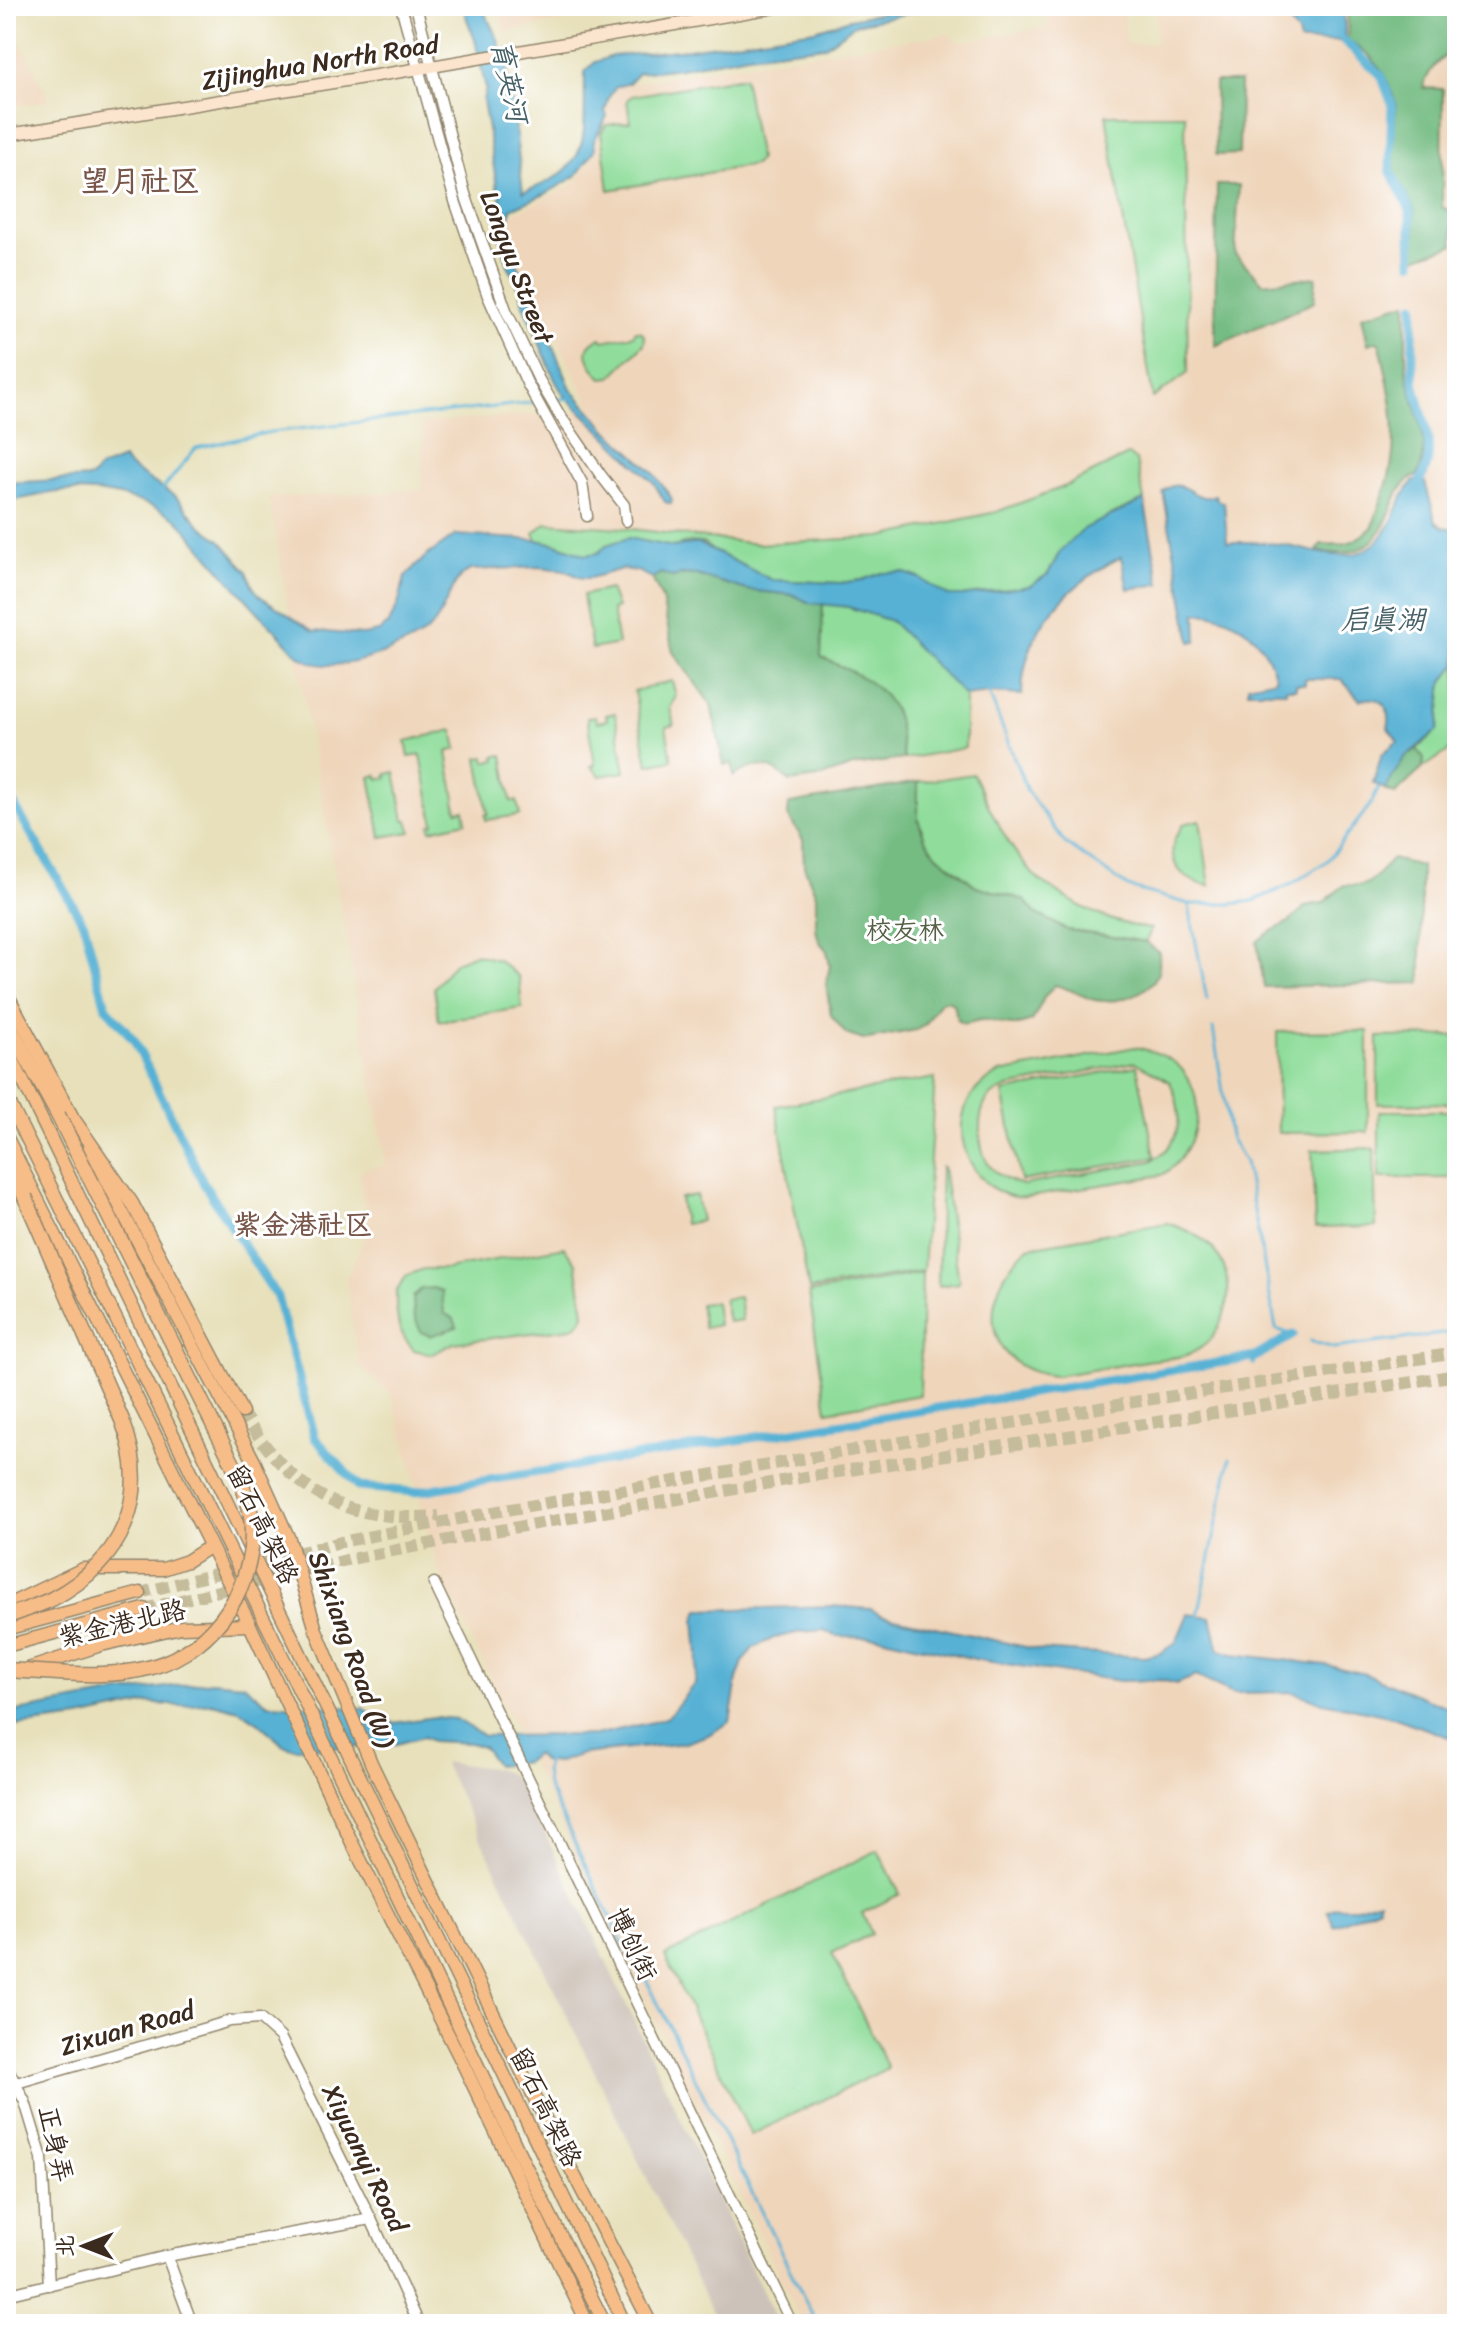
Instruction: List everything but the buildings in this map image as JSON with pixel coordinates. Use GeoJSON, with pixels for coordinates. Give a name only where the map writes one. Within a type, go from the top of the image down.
{"type":"FeatureCollection","features":[{"type":"Feature","properties":{"kind":"highway"},"geometry":{"type":"LineString","coordinates":[[6,1020],[65,1116],[233,1464],[247,1501],[251,1524],[246,1572],[231,1606],[213,1631],[184,1653],[153,1667],[123,1672],[6,1677]]}},
{"type":"Feature","properties":{"kind":"highway"},"geometry":{"type":"LineString","coordinates":[[6,1154],[131,1442],[135,1470],[131,1510],[106,1558],[89,1574],[51,1599],[6,1617]]}},
{"type":"Feature","properties":{"kind":"highway"},"geometry":{"type":"LineString","coordinates":[[6,1670],[80,1673]]}},
{"type":"Feature","properties":{"kind":"main road","name":"Zijinghua North Road"},"geometry":{"type":"LineString","coordinates":[[6,135],[783,6]]}},
{"type":"Feature","properties":{"kind":"main road","name":"Shixiang Road (W)"},"geometry":{"type":"LineString","coordinates":[[6,992],[65,1116],[270,1495],[289,1539],[316,1630],[372,1765],[539,2107],[651,2324]]}},
{"type":"Feature","properties":{"kind":"main road","name":"留石高架路"},"geometry":{"type":"LineString","coordinates":[[6,1046],[625,2321]]}},
{"type":"Feature","properties":{"kind":"main road","name":"留石高架路"},"geometry":{"type":"LineString","coordinates":[[6,1096],[303,1698],[523,2161],[604,2321]]}},
{"type":"Feature","properties":{"kind":"main road"},"geometry":{"type":"LineString","coordinates":[[65,1116],[132,1203],[242,1412]]}},
{"type":"Feature","properties":{"kind":"main road"},"geometry":{"type":"LineString","coordinates":[[6,1136],[250,1625],[588,2324]]}},
{"type":"Feature","properties":{"kind":"main road","name":"紫金港北路"},"geometry":{"type":"LineString","coordinates":[[6,1606],[83,1569],[163,1569],[187,1561],[209,1547]]}},
{"type":"Feature","properties":{"kind":"main road"},"geometry":{"type":"LineString","coordinates":[[6,1629],[140,1593]]}},
{"type":"Feature","properties":{"kind":"main road"},"geometry":{"type":"LineString","coordinates":[[6,1646],[144,1609]]}},
{"type":"Feature","properties":{"kind":"main road","name":"紫金港北路"},"geometry":{"type":"LineString","coordinates":[[6,1677],[101,1645],[181,1627],[250,1625]]}},
{"type":"Feature","properties":{"kind":"street","name":"Longyu Street"},"geometry":{"type":"LineString","coordinates":[[401,6],[455,201],[488,296],[545,419],[582,483],[587,516]]}},
{"type":"Feature","properties":{"kind":"street","name":"Longyu Street"},"geometry":{"type":"LineString","coordinates":[[416,6],[465,194],[506,310],[559,414],[624,505],[626,521]]}},
{"type":"Feature","properties":{"kind":"street","name":"博创街"},"geometry":{"type":"LineString","coordinates":[[434,1583],[792,2324]]}},
{"type":"Feature","properties":{"kind":"street","name":"Zixuan Road"},"geometry":{"type":"LineString","coordinates":[[11,2084],[230,2021],[260,2019]]}},
{"type":"Feature","properties":{"kind":"street","name":"Xiyuanyi Road"},"geometry":{"type":"LineString","coordinates":[[260,2019],[280,2037],[371,2219],[419,2324]]}},
{"type":"Feature","properties":{"kind":"street","name":"正身弄"},"geometry":{"type":"LineString","coordinates":[[6,2065],[11,2084],[36,2133],[42,2158],[49,2285]]}},
{"type":"Feature","properties":{"kind":"street"},"geometry":{"type":"LineString","coordinates":[[6,2295],[167,2256],[371,2219]]}},
{"type":"Feature","properties":{"kind":"street"},"geometry":{"type":"LineString","coordinates":[[167,2256],[192,2324]]}},
{"type":"Feature","properties":{"kind":"shaded area"},"geometry":{"type":"Polygon","coordinates":[[[496,6],[644,6],[504,32],[496,6]]]}},
{"type":"Feature","properties":{"kind":"shaded area"},"geometry":{"type":"Polygon","coordinates":[[[1051,6],[1125,6],[1125,44],[1156,43],[1156,6],[1457,6],[1457,2324],[802,2324],[438,1569],[392,1395],[359,1366],[346,1279],[369,1229],[359,1171],[386,1164],[269,498],[422,490],[423,423],[592,410],[509,244],[512,214],[573,184],[591,160],[615,87],[691,72],[948,34],[958,42],[1047,27],[1051,6]]]}},
{"type":"Feature","properties":{"kind":"shaded area"},"geometry":{"type":"Polygon","coordinates":[[[6,13],[50,101],[6,107],[6,13]]]}},
{"type":"Feature","properties":{"kind":"shaded area"},"geometry":{"type":"Polygon","coordinates":[[[443,1762],[491,1768],[508,1773],[521,1783],[778,2324],[718,2324],[443,1762]]]}},
{"type":"Feature","properties":{"kind":"green space"},"geometry":{"type":"Polygon","coordinates":[[[1350,6],[1457,6],[1457,49],[1436,65],[1423,88],[1443,89],[1442,207],[1452,212],[1453,245],[1415,258],[1414,209],[1393,169],[1396,103],[1384,73],[1368,54],[1347,40],[1350,6]]]}},
{"type":"Feature","properties":{"kind":"green space"},"geometry":{"type":"Polygon","coordinates":[[[744,77],[759,160],[754,165],[609,190],[601,133],[606,125],[630,122],[627,100],[632,96],[744,77]]]}},
{"type":"Feature","properties":{"kind":"green space"},"geometry":{"type":"Polygon","coordinates":[[[1215,82],[1240,82],[1239,154],[1216,155],[1215,82]]]}},
{"type":"Feature","properties":{"kind":"green space"},"geometry":{"type":"Polygon","coordinates":[[[1106,115],[1185,115],[1188,373],[1153,398],[1106,115]]]}},
{"type":"Feature","properties":{"kind":"green space"},"geometry":{"type":"Polygon","coordinates":[[[1217,185],[1239,185],[1235,254],[1263,283],[1316,277],[1314,302],[1215,346],[1217,185]]]}},
{"type":"Feature","properties":{"kind":"green space"},"geometry":{"type":"Polygon","coordinates":[[[1407,302],[1406,363],[1421,424],[1422,463],[1417,476],[1406,483],[1398,494],[1376,537],[1363,547],[1344,553],[1317,551],[1321,544],[1349,542],[1373,527],[1392,463],[1394,429],[1380,345],[1377,341],[1368,344],[1362,316],[1407,302]]]}},
{"type":"Feature","properties":{"kind":"green space"},"geometry":{"type":"Polygon","coordinates":[[[635,331],[642,332],[644,344],[611,377],[602,378],[590,362],[589,346],[601,338],[603,341],[634,335],[635,331]]]}},
{"type":"Feature","properties":{"kind":"green space"},"geometry":{"type":"Polygon","coordinates":[[[1128,455],[1136,460],[1144,500],[1110,515],[1061,550],[1048,574],[1030,586],[962,596],[949,596],[882,573],[840,583],[772,580],[720,556],[703,543],[691,542],[673,547],[628,538],[606,545],[598,553],[586,555],[537,540],[534,533],[546,523],[623,528],[758,544],[881,537],[996,512],[1066,486],[1128,455]]]}},
{"type":"Feature","properties":{"kind":"green space"},"geometry":{"type":"Polygon","coordinates":[[[661,573],[673,577],[697,575],[747,590],[794,595],[810,603],[823,603],[821,657],[864,679],[883,694],[896,715],[904,759],[853,766],[818,778],[790,782],[776,771],[763,767],[749,768],[734,776],[732,763],[724,765],[711,705],[673,652],[662,599],[652,578],[661,573]]]}},
{"type":"Feature","properties":{"kind":"green space"},"geometry":{"type":"Polygon","coordinates":[[[610,589],[617,608],[612,610],[618,644],[592,649],[583,595],[610,589]]]}},
{"type":"Feature","properties":{"kind":"green space"},"geometry":{"type":"Polygon","coordinates":[[[823,603],[882,617],[919,645],[965,696],[965,748],[904,759],[895,712],[884,695],[821,657],[823,603]]]}},
{"type":"Feature","properties":{"kind":"green space"},"geometry":{"type":"Polygon","coordinates":[[[1457,664],[1457,745],[1423,768],[1424,758],[1417,749],[1438,730],[1443,681],[1457,664]]]}},
{"type":"Feature","properties":{"kind":"green space"},"geometry":{"type":"Polygon","coordinates":[[[672,681],[676,696],[670,708],[674,725],[666,727],[672,760],[648,765],[634,691],[672,681]]]}},
{"type":"Feature","properties":{"kind":"green space"},"geometry":{"type":"Polygon","coordinates":[[[615,713],[625,772],[600,776],[591,766],[595,765],[587,718],[595,716],[597,722],[607,720],[606,715],[615,713]]]}},
{"type":"Feature","properties":{"kind":"green space"},"geometry":{"type":"Polygon","coordinates":[[[453,730],[457,749],[447,752],[457,811],[464,810],[466,822],[431,830],[430,825],[434,824],[421,755],[409,757],[406,741],[453,730]]]}},
{"type":"Feature","properties":{"kind":"green space"},"geometry":{"type":"Polygon","coordinates":[[[1417,749],[1424,758],[1423,768],[1395,794],[1385,789],[1404,758],[1417,749]]]}},
{"type":"Feature","properties":{"kind":"green space"},"geometry":{"type":"Polygon","coordinates":[[[503,755],[511,801],[517,801],[520,815],[486,820],[485,815],[488,814],[478,758],[485,757],[486,762],[503,755]]]}},
{"type":"Feature","properties":{"kind":"green space"},"geometry":{"type":"Polygon","coordinates":[[[395,772],[404,820],[408,820],[411,832],[381,837],[370,777],[377,775],[379,779],[387,778],[386,774],[395,772]]]}},
{"type":"Feature","properties":{"kind":"green space"},"geometry":{"type":"Polygon","coordinates":[[[973,774],[1007,840],[1034,875],[1088,910],[1151,929],[1146,942],[1067,930],[1035,913],[1024,900],[976,886],[937,855],[925,839],[918,819],[918,782],[973,774]]]}},
{"type":"Feature","properties":{"kind":"green space","name":"校友林"},"geometry":{"type":"Polygon","coordinates":[[[918,782],[918,819],[925,839],[937,855],[976,886],[1024,900],[1035,913],[1067,930],[1146,942],[1159,953],[1159,971],[1154,981],[1139,993],[1109,1001],[1091,999],[1055,985],[1045,996],[1032,1021],[1019,1025],[986,1020],[965,1024],[958,1021],[953,1003],[947,1000],[939,1003],[926,1024],[916,1030],[863,1040],[846,1034],[831,1015],[826,984],[830,966],[827,951],[819,941],[816,929],[816,895],[804,866],[803,840],[788,816],[789,804],[918,782]]]}},
{"type":"Feature","properties":{"kind":"green space"},"geometry":{"type":"Polygon","coordinates":[[[1200,820],[1210,886],[1187,877],[1174,859],[1174,841],[1183,824],[1200,820]]]}},
{"type":"Feature","properties":{"kind":"green space"},"geometry":{"type":"Polygon","coordinates":[[[1392,859],[1421,866],[1421,983],[1264,987],[1257,942],[1293,919],[1305,906],[1323,903],[1344,885],[1368,883],[1392,859]]]}},
{"type":"Feature","properties":{"kind":"green space"},"geometry":{"type":"Polygon","coordinates":[[[475,954],[498,960],[519,977],[522,1008],[439,1021],[434,988],[455,962],[475,954]]]}},
{"type":"Feature","properties":{"kind":"green space"},"geometry":{"type":"Polygon","coordinates":[[[1368,1031],[1368,1132],[1278,1133],[1277,1032],[1368,1031]]]}},
{"type":"Feature","properties":{"kind":"green space"},"geometry":{"type":"Polygon","coordinates":[[[1457,1036],[1457,1103],[1378,1104],[1378,1037],[1457,1036]]]}},
{"type":"Feature","properties":{"kind":"green space"},"geometry":{"type":"Polygon","coordinates":[[[1135,1047],[1149,1050],[1179,1067],[1192,1085],[1197,1113],[1195,1128],[1183,1155],[1162,1175],[1015,1197],[993,1188],[975,1171],[962,1136],[963,1115],[969,1100],[979,1087],[1000,1073],[1135,1047]],[[1135,1062],[1008,1087],[991,1095],[984,1106],[980,1131],[984,1155],[998,1174],[1023,1185],[1151,1161],[1169,1146],[1178,1126],[1175,1093],[1170,1082],[1135,1062]]]}},
{"type":"Feature","properties":{"kind":"green space"},"geometry":{"type":"Polygon","coordinates":[[[1137,1066],[1155,1157],[1021,1181],[1003,1092],[1137,1066]]]}},
{"type":"Feature","properties":{"kind":"green space"},"geometry":{"type":"Polygon","coordinates":[[[935,1078],[923,1271],[809,1290],[776,1106],[935,1078]]]}},
{"type":"Feature","properties":{"kind":"green space"},"geometry":{"type":"Polygon","coordinates":[[[1379,1111],[1457,1111],[1457,1178],[1379,1178],[1379,1111]]]}},
{"type":"Feature","properties":{"kind":"green space"},"geometry":{"type":"Polygon","coordinates":[[[1374,1148],[1376,1227],[1315,1228],[1312,1150],[1374,1148]]]}},
{"type":"Feature","properties":{"kind":"green space"},"geometry":{"type":"Polygon","coordinates":[[[941,1167],[959,1283],[938,1286],[941,1167]]]}},
{"type":"Feature","properties":{"kind":"green space"},"geometry":{"type":"Polygon","coordinates":[[[696,1195],[701,1221],[684,1224],[680,1198],[696,1195]]]}},
{"type":"Feature","properties":{"kind":"green space"},"geometry":{"type":"Polygon","coordinates":[[[1167,1223],[1206,1242],[1224,1267],[1228,1300],[1221,1322],[1208,1342],[1179,1357],[1055,1376],[1030,1370],[1011,1359],[999,1343],[994,1325],[995,1304],[1012,1264],[1029,1247],[1167,1223]]]}},
{"type":"Feature","properties":{"kind":"green space"},"geometry":{"type":"Polygon","coordinates":[[[564,1247],[576,1263],[584,1315],[571,1328],[454,1343],[432,1354],[414,1350],[405,1339],[399,1327],[396,1292],[407,1275],[424,1269],[447,1269],[564,1247]]]}},
{"type":"Feature","properties":{"kind":"green space"},"geometry":{"type":"Polygon","coordinates":[[[922,1273],[920,1395],[827,1411],[809,1293],[922,1273]]]}},
{"type":"Feature","properties":{"kind":"green space"},"geometry":{"type":"Polygon","coordinates":[[[421,1289],[442,1291],[444,1313],[454,1319],[457,1327],[430,1336],[421,1332],[414,1316],[413,1297],[421,1289]]]}},
{"type":"Feature","properties":{"kind":"green space"},"geometry":{"type":"Polygon","coordinates":[[[739,1297],[742,1320],[728,1322],[724,1299],[739,1297]]]}},
{"type":"Feature","properties":{"kind":"green space"},"geometry":{"type":"Polygon","coordinates":[[[715,1302],[718,1325],[704,1328],[700,1304],[715,1302]]]}},
{"type":"Feature","properties":{"kind":"green space"},"geometry":{"type":"Polygon","coordinates":[[[878,1850],[900,1894],[862,1913],[872,1934],[832,1953],[888,2068],[751,2135],[665,1956],[878,1850]]]}},
{"type":"Feature","properties":{"kind":"water"},"geometry":{"type":"Polygon","coordinates":[[[462,6],[481,6],[497,37],[508,72],[523,192],[563,172],[574,160],[584,132],[585,72],[595,62],[612,56],[689,49],[815,30],[850,19],[918,6],[943,6],[856,24],[825,46],[638,73],[629,83],[616,87],[609,97],[605,111],[607,116],[594,141],[595,150],[576,176],[511,209],[507,239],[571,389],[608,431],[653,472],[672,499],[671,504],[665,502],[654,483],[563,394],[523,304],[500,237],[501,196],[483,100],[486,89],[475,40],[462,6]]]}},
{"type":"Feature","properties":{"kind":"water"},"geometry":{"type":"Polygon","coordinates":[[[1277,6],[1345,6],[1344,41],[1300,42],[1298,34],[1277,6]]]}},
{"type":"Feature","properties":{"kind":"water"},"geometry":{"type":"Polygon","coordinates":[[[123,459],[176,497],[200,525],[221,541],[247,571],[260,596],[313,631],[363,635],[379,632],[389,623],[398,605],[405,577],[425,557],[456,535],[537,540],[586,555],[598,553],[606,546],[628,538],[673,547],[698,543],[772,580],[840,583],[882,573],[902,572],[949,596],[962,596],[1030,586],[1048,574],[1061,550],[1085,528],[1144,500],[1160,584],[1128,589],[1121,557],[1082,582],[1051,612],[1039,630],[1024,672],[1022,695],[989,693],[965,696],[891,621],[848,607],[810,603],[794,595],[747,590],[697,575],[673,577],[661,573],[652,578],[622,569],[590,578],[539,567],[470,570],[456,583],[438,618],[425,633],[366,659],[331,665],[316,664],[293,651],[177,519],[165,512],[124,497],[82,491],[6,501],[6,483],[91,478],[100,468],[123,459]]]}},
{"type":"Feature","properties":{"kind":"water","name":"启真湖"},"geometry":{"type":"Polygon","coordinates":[[[1414,481],[1425,482],[1436,522],[1443,527],[1457,529],[1457,664],[1443,681],[1438,730],[1404,758],[1385,789],[1373,783],[1382,754],[1398,741],[1388,728],[1389,714],[1383,704],[1374,699],[1360,700],[1341,679],[1305,679],[1305,684],[1296,684],[1296,688],[1286,688],[1286,691],[1248,691],[1248,685],[1276,679],[1272,665],[1248,632],[1224,618],[1196,613],[1197,641],[1191,642],[1163,492],[1177,486],[1201,496],[1215,495],[1218,501],[1224,502],[1227,542],[1271,543],[1347,555],[1372,546],[1383,535],[1414,481]]]}},
{"type":"Feature","properties":{"kind":"water"},"geometry":{"type":"Polygon","coordinates":[[[833,1606],[871,1609],[881,1615],[1039,1650],[1144,1657],[1161,1653],[1176,1642],[1188,1614],[1211,1617],[1219,1650],[1326,1665],[1365,1674],[1457,1711],[1457,1740],[1393,1717],[1319,1701],[1293,1692],[1233,1693],[1196,1676],[1176,1684],[1162,1680],[1120,1681],[979,1660],[880,1637],[836,1636],[824,1630],[774,1638],[753,1648],[743,1662],[737,1679],[730,1722],[708,1735],[685,1743],[582,1754],[556,1763],[542,1761],[536,1754],[526,1762],[497,1766],[484,1748],[471,1743],[432,1741],[423,1737],[384,1747],[293,1748],[283,1745],[239,1710],[212,1703],[181,1706],[148,1703],[80,1718],[6,1727],[6,1713],[212,1681],[243,1684],[268,1704],[363,1708],[394,1723],[434,1717],[456,1719],[484,1736],[595,1735],[668,1717],[695,1683],[698,1655],[695,1620],[699,1610],[833,1606]]]}},
{"type":"Feature","properties":{"kind":"water"},"geometry":{"type":"Polygon","coordinates":[[[1379,1900],[1379,1906],[1334,1926],[1328,1911],[1337,1907],[1357,1907],[1379,1900]]]}},
{"type":"Feature","properties":{"kind":"waterway"},"geometry":{"type":"LineString","coordinates":[[1344,41],[1381,75],[1392,104],[1390,170],[1410,210],[1412,262]]}},
{"type":"Feature","properties":{"kind":"waterway"},"geometry":{"type":"LineString","coordinates":[[1414,305],[1414,380],[1428,444],[1426,469],[1420,481]]}},
{"type":"Feature","properties":{"kind":"waterway"},"geometry":{"type":"LineString","coordinates":[[555,400],[571,398]]}},
{"type":"Feature","properties":{"kind":"waterway"},"geometry":{"type":"LineString","coordinates":[[162,490],[196,448],[271,432],[547,401]]}},
{"type":"Feature","properties":{"kind":"waterway"},"geometry":{"type":"LineString","coordinates":[[989,693],[1027,791],[1065,843],[1128,887],[1189,904],[1253,901],[1292,884],[1327,861],[1371,804],[1379,787]]}},
{"type":"Feature","properties":{"kind":"waterway"},"geometry":{"type":"LineString","coordinates":[[6,791],[84,924],[106,1007],[134,1040],[204,1184],[277,1297],[315,1438],[359,1487],[414,1492],[1255,1357],[1293,1335]]}},
{"type":"Feature","properties":{"kind":"waterway"},"geometry":{"type":"LineString","coordinates":[[1189,906],[1207,1000]]}},
{"type":"Feature","properties":{"kind":"waterway"},"geometry":{"type":"LineString","coordinates":[[1213,1028],[1230,1137],[1245,1162],[1276,1329],[1293,1335]]}},
{"type":"Feature","properties":{"kind":"waterway"},"geometry":{"type":"LineString","coordinates":[[1310,1341],[1334,1348],[1457,1332]]}},
{"type":"Feature","properties":{"kind":"waterway"},"geometry":{"type":"LineString","coordinates":[[1253,1364],[1255,1357]]}},
{"type":"Feature","properties":{"kind":"waterway"},"geometry":{"type":"LineString","coordinates":[[1198,1616],[1230,1459]]}},
{"type":"Feature","properties":{"kind":"waterway"},"geometry":{"type":"LineString","coordinates":[[547,1759],[547,1785],[626,1950],[638,1963],[817,2324]]}},
{"type":"Feature","properties":{"kind":"tunnel"},"geometry":{"type":"LineString","coordinates":[[140,1593],[341,1542],[494,1512],[1140,1401],[1457,1353]]}},
{"type":"Feature","properties":{"kind":"tunnel"},"geometry":{"type":"LineString","coordinates":[[144,1609],[351,1559],[495,1531],[793,1479],[1457,1375]]}},
{"type":"Feature","properties":{"kind":"tunnel"},"geometry":{"type":"LineString","coordinates":[[242,1412],[281,1463],[323,1497],[347,1508],[374,1514],[439,1516]]}},
{"type":"Feature","properties":{"kind":"district","name":"望月社区"},"geometry":{"type":"Point","coordinates":[140,181]}},
{"type":"Feature","properties":{"kind":"district","name":"紫金港社区"},"geometry":{"type":"Point","coordinates":[303,1224]}},
{"type":"Feature","properties":{"kind":"water label","name":"育英河"},"geometry":{"type":"Point","coordinates":[510,81]}}]}
